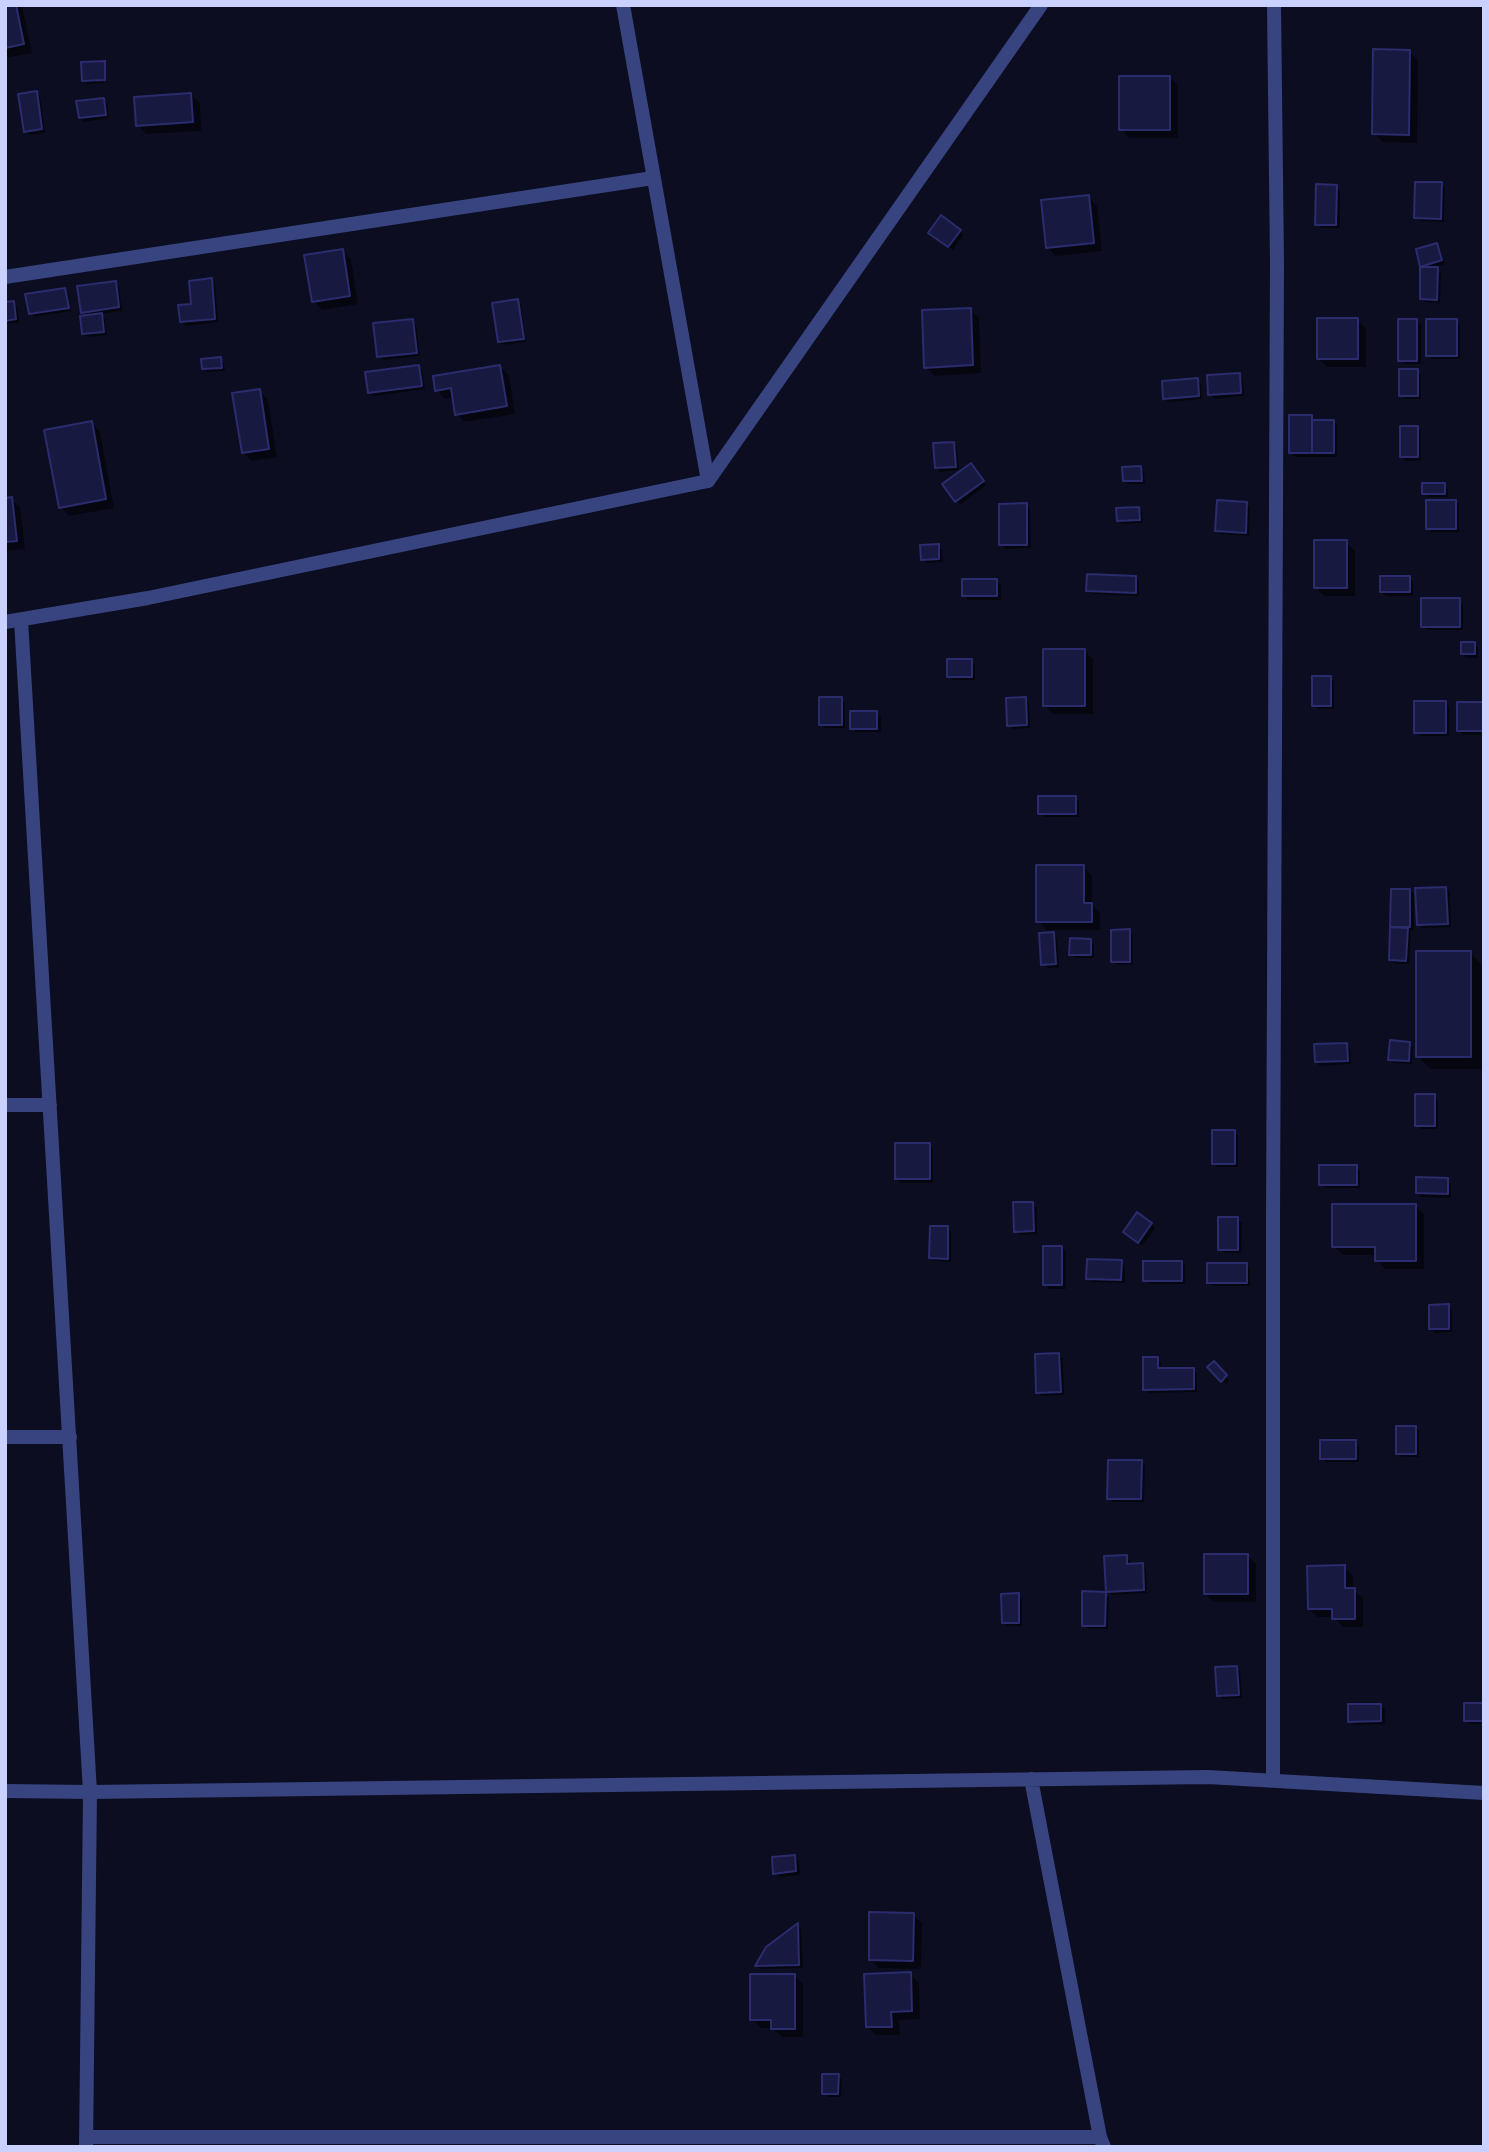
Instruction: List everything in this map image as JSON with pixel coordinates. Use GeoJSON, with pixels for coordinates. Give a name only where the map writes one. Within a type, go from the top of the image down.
{"type":"FeatureCollection","features":[{"type":"Feature","properties":{"kind":"street"},"geometry":{"type":"LineString","coordinates":[[623,5],[708,481]]}},
{"type":"Feature","properties":{"kind":"street"},"geometry":{"type":"LineString","coordinates":[[5,622],[148,598],[708,481],[1041,5]]}},
{"type":"Feature","properties":{"kind":"street"},"geometry":{"type":"LineString","coordinates":[[1273,1780],[1277,277],[1274,5]]}},
{"type":"Feature","properties":{"kind":"street"},"geometry":{"type":"LineString","coordinates":[[5,277],[653,177]]}},
{"type":"Feature","properties":{"kind":"street"},"geometry":{"type":"LineString","coordinates":[[21,620],[90,1792],[86,2142],[1102,2142],[1031,1779]]}},
{"type":"Feature","properties":{"kind":"street"},"geometry":{"type":"LineString","coordinates":[[5,1105],[50,1105]]}},
{"type":"Feature","properties":{"kind":"street"},"geometry":{"type":"LineString","coordinates":[[5,1437],[70,1437]]}},
{"type":"Feature","properties":{"kind":"street"},"geometry":{"type":"LineString","coordinates":[[5,1791],[1208,1777],[1484,1793]]}},
{"type":"Feature","properties":{"kind":"building"},"geometry":{"type":"Polygon","coordinates":[[[5,5],[16,5],[24,44],[5,48],[5,5]]]}},
{"type":"Feature","properties":{"kind":"building"},"geometry":{"type":"Polygon","coordinates":[[[1373,49],[1410,50],[1409,135],[1372,134],[1373,49]]]}},
{"type":"Feature","properties":{"kind":"building"},"geometry":{"type":"Polygon","coordinates":[[[105,61],[105,80],[82,81],[81,62],[105,61]]]}},
{"type":"Feature","properties":{"kind":"building"},"geometry":{"type":"Polygon","coordinates":[[[1119,76],[1170,76],[1170,130],[1119,130],[1119,76]]]}},
{"type":"Feature","properties":{"kind":"building"},"geometry":{"type":"Polygon","coordinates":[[[37,91],[42,129],[24,132],[18,94],[37,91]]]}},
{"type":"Feature","properties":{"kind":"building"},"geometry":{"type":"Polygon","coordinates":[[[191,93],[193,122],[136,126],[134,97],[191,93]]]}},
{"type":"Feature","properties":{"kind":"building"},"geometry":{"type":"Polygon","coordinates":[[[104,98],[106,115],[79,118],[76,101],[104,98]]]}},
{"type":"Feature","properties":{"kind":"building"},"geometry":{"type":"Polygon","coordinates":[[[1415,182],[1442,182],[1441,219],[1414,218],[1415,182]]]}},
{"type":"Feature","properties":{"kind":"building"},"geometry":{"type":"Polygon","coordinates":[[[1316,184],[1337,185],[1336,225],[1315,225],[1316,184]]]}},
{"type":"Feature","properties":{"kind":"building"},"geometry":{"type":"Polygon","coordinates":[[[1089,195],[1094,243],[1046,248],[1041,200],[1089,195]]]}},
{"type":"Feature","properties":{"kind":"building"},"geometry":{"type":"Polygon","coordinates":[[[941,215],[961,230],[948,247],[928,233],[941,215]]]}},
{"type":"Feature","properties":{"kind":"building"},"geometry":{"type":"Polygon","coordinates":[[[1437,243],[1442,260],[1420,267],[1416,249],[1437,243]]]}},
{"type":"Feature","properties":{"kind":"building"},"geometry":{"type":"Polygon","coordinates":[[[343,249],[350,296],[312,302],[304,255],[343,249]]]}},
{"type":"Feature","properties":{"kind":"building"},"geometry":{"type":"Polygon","coordinates":[[[1420,267],[1438,267],[1437,300],[1420,299],[1420,267]]]}},
{"type":"Feature","properties":{"kind":"building"},"geometry":{"type":"Polygon","coordinates":[[[212,278],[215,319],[180,322],[178,305],[191,304],[189,281],[212,278]]]}},
{"type":"Feature","properties":{"kind":"building"},"geometry":{"type":"Polygon","coordinates":[[[116,281],[119,307],[81,313],[77,286],[116,281]]]}},
{"type":"Feature","properties":{"kind":"building"},"geometry":{"type":"Polygon","coordinates":[[[65,288],[69,308],[29,314],[25,294],[65,288]]]}},
{"type":"Feature","properties":{"kind":"building"},"geometry":{"type":"Polygon","coordinates":[[[518,299],[524,339],[498,342],[492,303],[518,299]]]}},
{"type":"Feature","properties":{"kind":"building"},"geometry":{"type":"Polygon","coordinates":[[[14,301],[16,319],[5,321],[5,302],[14,301]]]}},
{"type":"Feature","properties":{"kind":"building"},"geometry":{"type":"Polygon","coordinates":[[[971,308],[973,365],[924,368],[922,310],[971,308]]]}},
{"type":"Feature","properties":{"kind":"building"},"geometry":{"type":"Polygon","coordinates":[[[102,313],[104,332],[82,334],[80,316],[102,313]]]}},
{"type":"Feature","properties":{"kind":"building"},"geometry":{"type":"Polygon","coordinates":[[[1317,318],[1358,318],[1358,359],[1317,359],[1317,318]]]}},
{"type":"Feature","properties":{"kind":"building"},"geometry":{"type":"Polygon","coordinates":[[[413,319],[417,353],[377,357],[373,323],[413,319]]]}},
{"type":"Feature","properties":{"kind":"building"},"geometry":{"type":"Polygon","coordinates":[[[1398,319],[1417,319],[1417,361],[1398,361],[1398,319]]]}},
{"type":"Feature","properties":{"kind":"building"},"geometry":{"type":"Polygon","coordinates":[[[1426,319],[1457,319],[1457,356],[1426,356],[1426,319]]]}},
{"type":"Feature","properties":{"kind":"building"},"geometry":{"type":"Polygon","coordinates":[[[221,357],[222,368],[202,369],[201,359],[221,357]]]}},
{"type":"Feature","properties":{"kind":"building"},"geometry":{"type":"Polygon","coordinates":[[[419,365],[422,386],[368,393],[365,372],[419,365]]]}},
{"type":"Feature","properties":{"kind":"building"},"geometry":{"type":"Polygon","coordinates":[[[500,365],[507,406],[455,415],[451,388],[435,391],[433,376],[500,365]]]}},
{"type":"Feature","properties":{"kind":"building"},"geometry":{"type":"Polygon","coordinates":[[[1399,369],[1418,369],[1418,396],[1399,396],[1399,369]]]}},
{"type":"Feature","properties":{"kind":"building"},"geometry":{"type":"Polygon","coordinates":[[[1240,373],[1241,393],[1208,395],[1207,375],[1240,373]]]}},
{"type":"Feature","properties":{"kind":"building"},"geometry":{"type":"Polygon","coordinates":[[[1198,378],[1199,396],[1163,399],[1162,381],[1198,378]]]}},
{"type":"Feature","properties":{"kind":"building"},"geometry":{"type":"Polygon","coordinates":[[[260,389],[269,449],[242,453],[232,393],[260,389]]]}},
{"type":"Feature","properties":{"kind":"building"},"geometry":{"type":"Polygon","coordinates":[[[1289,415],[1312,415],[1312,453],[1289,453],[1289,415]]]}},
{"type":"Feature","properties":{"kind":"building"},"geometry":{"type":"Polygon","coordinates":[[[1312,420],[1334,420],[1334,453],[1312,453],[1312,420]]]}},
{"type":"Feature","properties":{"kind":"building"},"geometry":{"type":"Polygon","coordinates":[[[92,421],[106,499],[59,508],[44,430],[92,421]]]}},
{"type":"Feature","properties":{"kind":"building"},"geometry":{"type":"Polygon","coordinates":[[[1400,426],[1418,426],[1418,457],[1400,457],[1400,426]]]}},
{"type":"Feature","properties":{"kind":"building"},"geometry":{"type":"Polygon","coordinates":[[[954,442],[956,467],[935,468],[933,443],[954,442]]]}},
{"type":"Feature","properties":{"kind":"building"},"geometry":{"type":"Polygon","coordinates":[[[971,463],[984,481],[955,502],[942,484],[971,463]]]}},
{"type":"Feature","properties":{"kind":"building"},"geometry":{"type":"Polygon","coordinates":[[[1141,466],[1142,481],[1123,481],[1122,467],[1141,466]]]}},
{"type":"Feature","properties":{"kind":"building"},"geometry":{"type":"Polygon","coordinates":[[[1422,483],[1445,483],[1445,494],[1422,494],[1422,483]]]}},
{"type":"Feature","properties":{"kind":"building"},"geometry":{"type":"Polygon","coordinates":[[[12,497],[17,541],[5,542],[5,498],[12,497]]]}},
{"type":"Feature","properties":{"kind":"building"},"geometry":{"type":"Polygon","coordinates":[[[1217,500],[1247,502],[1246,533],[1215,531],[1217,500]]]}},
{"type":"Feature","properties":{"kind":"building"},"geometry":{"type":"Polygon","coordinates":[[[1426,500],[1456,500],[1456,529],[1426,529],[1426,500]]]}},
{"type":"Feature","properties":{"kind":"building"},"geometry":{"type":"Polygon","coordinates":[[[1027,503],[1027,545],[999,545],[999,504],[1027,503]]]}},
{"type":"Feature","properties":{"kind":"building"},"geometry":{"type":"Polygon","coordinates":[[[1139,507],[1140,520],[1117,521],[1116,508],[1139,507]]]}},
{"type":"Feature","properties":{"kind":"building"},"geometry":{"type":"Polygon","coordinates":[[[1314,540],[1347,540],[1347,588],[1314,588],[1314,540]]]}},
{"type":"Feature","properties":{"kind":"building"},"geometry":{"type":"Polygon","coordinates":[[[939,544],[939,559],[921,560],[920,545],[939,544]]]}},
{"type":"Feature","properties":{"kind":"building"},"geometry":{"type":"Polygon","coordinates":[[[1087,574],[1136,576],[1136,593],[1086,591],[1087,574]]]}},
{"type":"Feature","properties":{"kind":"building"},"geometry":{"type":"Polygon","coordinates":[[[1380,576],[1410,576],[1410,592],[1380,592],[1380,576]]]}},
{"type":"Feature","properties":{"kind":"building"},"geometry":{"type":"Polygon","coordinates":[[[962,579],[997,579],[997,596],[962,596],[962,579]]]}},
{"type":"Feature","properties":{"kind":"building"},"geometry":{"type":"Polygon","coordinates":[[[1421,598],[1460,598],[1460,627],[1421,627],[1421,598]]]}},
{"type":"Feature","properties":{"kind":"building"},"geometry":{"type":"Polygon","coordinates":[[[1461,642],[1475,642],[1475,654],[1461,654],[1461,642]]]}},
{"type":"Feature","properties":{"kind":"building"},"geometry":{"type":"Polygon","coordinates":[[[1043,649],[1085,649],[1085,706],[1043,706],[1043,649]]]}},
{"type":"Feature","properties":{"kind":"building"},"geometry":{"type":"Polygon","coordinates":[[[947,659],[972,659],[972,677],[947,677],[947,659]]]}},
{"type":"Feature","properties":{"kind":"building"},"geometry":{"type":"Polygon","coordinates":[[[1312,676],[1331,676],[1331,706],[1312,706],[1312,676]]]}},
{"type":"Feature","properties":{"kind":"building"},"geometry":{"type":"Polygon","coordinates":[[[819,697],[842,697],[842,725],[819,725],[819,697]]]}},
{"type":"Feature","properties":{"kind":"building"},"geometry":{"type":"Polygon","coordinates":[[[1026,697],[1027,725],[1007,726],[1006,698],[1026,697]]]}},
{"type":"Feature","properties":{"kind":"building"},"geometry":{"type":"Polygon","coordinates":[[[1414,701],[1446,701],[1446,733],[1414,733],[1414,701]]]}},
{"type":"Feature","properties":{"kind":"building"},"geometry":{"type":"Polygon","coordinates":[[[1457,702],[1484,702],[1484,731],[1457,731],[1457,702]]]}},
{"type":"Feature","properties":{"kind":"building"},"geometry":{"type":"Polygon","coordinates":[[[850,711],[877,711],[877,729],[850,729],[850,711]]]}},
{"type":"Feature","properties":{"kind":"building"},"geometry":{"type":"Polygon","coordinates":[[[1038,796],[1076,796],[1076,814],[1038,814],[1038,796]]]}},
{"type":"Feature","properties":{"kind":"building"},"geometry":{"type":"Polygon","coordinates":[[[1036,865],[1084,865],[1084,903],[1092,903],[1092,922],[1036,922],[1036,865]]]}},
{"type":"Feature","properties":{"kind":"building"},"geometry":{"type":"Polygon","coordinates":[[[1446,887],[1448,924],[1417,925],[1415,888],[1446,887]]]}},
{"type":"Feature","properties":{"kind":"building"},"geometry":{"type":"Polygon","coordinates":[[[1391,889],[1410,889],[1410,927],[1390,927],[1391,889]]]}},
{"type":"Feature","properties":{"kind":"building"},"geometry":{"type":"Polygon","coordinates":[[[1390,927],[1408,928],[1406,961],[1389,960],[1390,927]]]}},
{"type":"Feature","properties":{"kind":"building"},"geometry":{"type":"Polygon","coordinates":[[[1130,929],[1130,962],[1111,962],[1111,930],[1130,929]]]}},
{"type":"Feature","properties":{"kind":"building"},"geometry":{"type":"Polygon","coordinates":[[[1054,932],[1056,964],[1041,965],[1039,933],[1054,932]]]}},
{"type":"Feature","properties":{"kind":"building"},"geometry":{"type":"Polygon","coordinates":[[[1070,938],[1091,939],[1091,955],[1069,955],[1070,938]]]}},
{"type":"Feature","properties":{"kind":"building"},"geometry":{"type":"Polygon","coordinates":[[[1416,951],[1471,951],[1471,1057],[1416,1057],[1416,951]]]}},
{"type":"Feature","properties":{"kind":"building"},"geometry":{"type":"Polygon","coordinates":[[[1390,1040],[1410,1042],[1409,1061],[1388,1060],[1390,1040]]]}},
{"type":"Feature","properties":{"kind":"building"},"geometry":{"type":"Polygon","coordinates":[[[1347,1043],[1348,1061],[1315,1062],[1314,1044],[1347,1043]]]}},
{"type":"Feature","properties":{"kind":"building"},"geometry":{"type":"Polygon","coordinates":[[[1415,1094],[1435,1094],[1435,1126],[1415,1126],[1415,1094]]]}},
{"type":"Feature","properties":{"kind":"building"},"geometry":{"type":"Polygon","coordinates":[[[1212,1130],[1235,1130],[1235,1164],[1212,1164],[1212,1130]]]}},
{"type":"Feature","properties":{"kind":"building"},"geometry":{"type":"Polygon","coordinates":[[[895,1143],[930,1143],[930,1179],[895,1179],[895,1143]]]}},
{"type":"Feature","properties":{"kind":"building"},"geometry":{"type":"Polygon","coordinates":[[[1319,1165],[1357,1165],[1357,1185],[1319,1185],[1319,1165]]]}},
{"type":"Feature","properties":{"kind":"building"},"geometry":{"type":"Polygon","coordinates":[[[1416,1177],[1448,1178],[1448,1194],[1416,1193],[1416,1177]]]}},
{"type":"Feature","properties":{"kind":"building"},"geometry":{"type":"Polygon","coordinates":[[[1013,1202],[1033,1202],[1034,1231],[1014,1232],[1013,1202]]]}},
{"type":"Feature","properties":{"kind":"building"},"geometry":{"type":"Polygon","coordinates":[[[1332,1204],[1416,1204],[1416,1261],[1375,1261],[1375,1247],[1332,1247],[1332,1204]]]}},
{"type":"Feature","properties":{"kind":"building"},"geometry":{"type":"Polygon","coordinates":[[[1137,1212],[1152,1223],[1138,1243],[1123,1232],[1137,1212]]]}},
{"type":"Feature","properties":{"kind":"building"},"geometry":{"type":"Polygon","coordinates":[[[1218,1217],[1238,1217],[1238,1250],[1218,1250],[1218,1217]]]}},
{"type":"Feature","properties":{"kind":"building"},"geometry":{"type":"Polygon","coordinates":[[[930,1226],[948,1226],[948,1259],[929,1258],[930,1226]]]}},
{"type":"Feature","properties":{"kind":"building"},"geometry":{"type":"Polygon","coordinates":[[[1043,1246],[1062,1246],[1062,1285],[1043,1285],[1043,1246]]]}},
{"type":"Feature","properties":{"kind":"building"},"geometry":{"type":"Polygon","coordinates":[[[1087,1259],[1122,1260],[1121,1280],[1086,1279],[1087,1259]]]}},
{"type":"Feature","properties":{"kind":"building"},"geometry":{"type":"Polygon","coordinates":[[[1143,1261],[1182,1261],[1182,1281],[1143,1281],[1143,1261]]]}},
{"type":"Feature","properties":{"kind":"building"},"geometry":{"type":"Polygon","coordinates":[[[1207,1263],[1247,1263],[1247,1283],[1207,1283],[1207,1263]]]}},
{"type":"Feature","properties":{"kind":"building"},"geometry":{"type":"Polygon","coordinates":[[[1449,1304],[1449,1329],[1429,1329],[1429,1305],[1449,1304]]]}},
{"type":"Feature","properties":{"kind":"building"},"geometry":{"type":"Polygon","coordinates":[[[1059,1353],[1061,1392],[1036,1393],[1035,1354],[1059,1353]]]}},
{"type":"Feature","properties":{"kind":"building"},"geometry":{"type":"Polygon","coordinates":[[[1143,1357],[1158,1357],[1158,1368],[1194,1368],[1194,1389],[1143,1390],[1143,1357]]]}},
{"type":"Feature","properties":{"kind":"building"},"geometry":{"type":"Polygon","coordinates":[[[1214,1361],[1227,1375],[1221,1382],[1207,1367],[1214,1361]]]}},
{"type":"Feature","properties":{"kind":"building"},"geometry":{"type":"Polygon","coordinates":[[[1396,1426],[1416,1426],[1416,1454],[1396,1454],[1396,1426]]]}},
{"type":"Feature","properties":{"kind":"building"},"geometry":{"type":"Polygon","coordinates":[[[1320,1440],[1356,1440],[1356,1459],[1320,1459],[1320,1440]]]}},
{"type":"Feature","properties":{"kind":"building"},"geometry":{"type":"Polygon","coordinates":[[[1108,1460],[1142,1460],[1141,1499],[1107,1499],[1108,1460]]]}},
{"type":"Feature","properties":{"kind":"building"},"geometry":{"type":"Polygon","coordinates":[[[1204,1554],[1248,1554],[1248,1594],[1204,1594],[1204,1554]]]}},
{"type":"Feature","properties":{"kind":"building"},"geometry":{"type":"Polygon","coordinates":[[[1127,1555],[1127,1564],[1143,1563],[1144,1590],[1106,1592],[1104,1556],[1127,1555]]]}},
{"type":"Feature","properties":{"kind":"building"},"geometry":{"type":"Polygon","coordinates":[[[1345,1565],[1345,1588],[1355,1588],[1355,1619],[1332,1619],[1332,1609],[1308,1609],[1307,1566],[1345,1565]]]}},
{"type":"Feature","properties":{"kind":"building"},"geometry":{"type":"Polygon","coordinates":[[[1082,1591],[1106,1592],[1105,1626],[1082,1626],[1082,1591]]]}},
{"type":"Feature","properties":{"kind":"building"},"geometry":{"type":"Polygon","coordinates":[[[1019,1593],[1019,1623],[1002,1623],[1001,1594],[1019,1593]]]}},
{"type":"Feature","properties":{"kind":"building"},"geometry":{"type":"Polygon","coordinates":[[[1237,1666],[1239,1695],[1217,1696],[1215,1667],[1237,1666]]]}},
{"type":"Feature","properties":{"kind":"building"},"geometry":{"type":"Polygon","coordinates":[[[1464,1703],[1484,1703],[1484,1721],[1464,1721],[1464,1703]]]}},
{"type":"Feature","properties":{"kind":"building"},"geometry":{"type":"Polygon","coordinates":[[[1348,1704],[1381,1704],[1381,1721],[1348,1722],[1348,1704]]]}},
{"type":"Feature","properties":{"kind":"building"},"geometry":{"type":"Polygon","coordinates":[[[795,1855],[796,1871],[773,1874],[772,1857],[795,1855]]]}},
{"type":"Feature","properties":{"kind":"building"},"geometry":{"type":"Polygon","coordinates":[[[869,1912],[914,1913],[913,1961],[869,1960],[869,1912]]]}},
{"type":"Feature","properties":{"kind":"building"},"geometry":{"type":"Polygon","coordinates":[[[798,1923],[799,1965],[755,1966],[766,1947],[798,1923]]]}},
{"type":"Feature","properties":{"kind":"building"},"geometry":{"type":"Polygon","coordinates":[[[911,1972],[912,2011],[891,2012],[892,2027],[866,2027],[864,1974],[911,1972]]]}},
{"type":"Feature","properties":{"kind":"building"},"geometry":{"type":"Polygon","coordinates":[[[750,1974],[795,1974],[795,2029],[771,2029],[771,2020],[750,2020],[750,1974]]]}},
{"type":"Feature","properties":{"kind":"building"},"geometry":{"type":"Polygon","coordinates":[[[822,2074],[839,2074],[838,2094],[822,2094],[822,2074]]]}}]}
